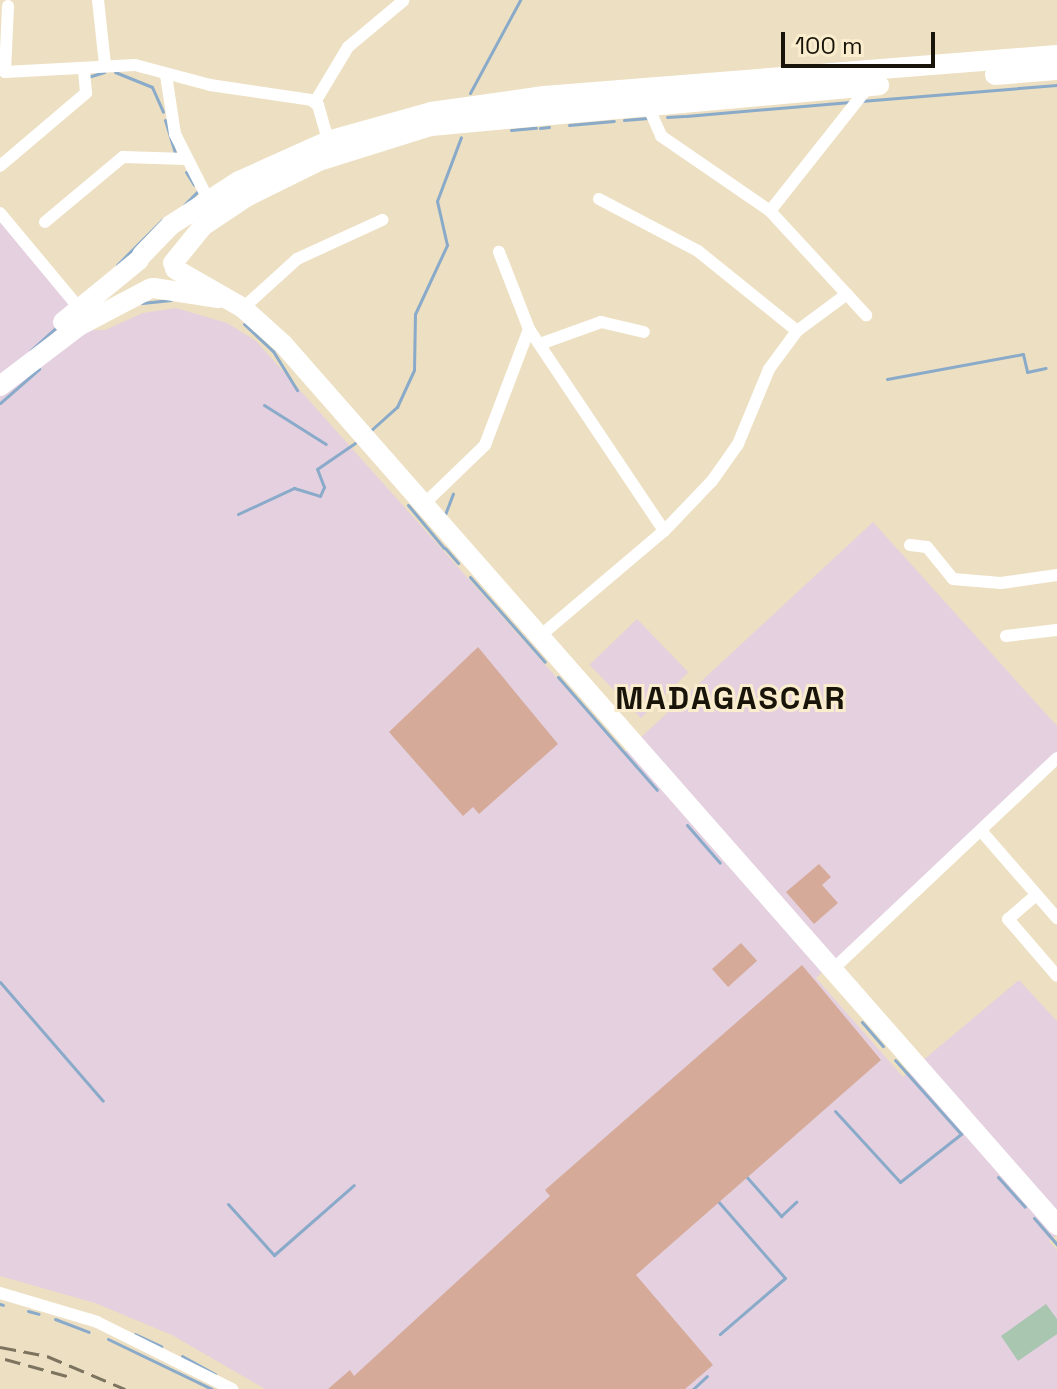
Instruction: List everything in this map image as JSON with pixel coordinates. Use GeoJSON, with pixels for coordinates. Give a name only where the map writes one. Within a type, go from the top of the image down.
{"type":"FeatureCollection","features":[{"type":"Feature","properties":{"kind":"main road"},"geometry":{"type":"LineString","coordinates":[[0,386],[79,326],[153,288],[166,285],[174,266],[203,226],[244,188],[328,141],[465,106],[1057,55]]}},
{"type":"Feature","properties":{"kind":"main road"},"geometry":{"type":"LineString","coordinates":[[0,371],[80,309],[208,199],[431,126],[647,104],[1057,70]]}},
{"type":"Feature","properties":{"kind":"main road"},"geometry":{"type":"LineString","coordinates":[[140,258],[160,250],[174,266],[235,304],[283,344],[830,972],[1057,1225]]}},
{"type":"Feature","properties":{"kind":"main road"},"geometry":{"type":"LineString","coordinates":[[140,258],[138,277],[153,288],[235,304]]}},
{"type":"Feature","properties":{"kind":"street"},"geometry":{"type":"LineString","coordinates":[[98,0],[105,64]]}},
{"type":"Feature","properties":{"kind":"street"},"geometry":{"type":"LineString","coordinates":[[328,141],[315,102],[348,47],[403,1]]}},
{"type":"Feature","properties":{"kind":"street"},"geometry":{"type":"LineString","coordinates":[[8,6],[3,71],[84,72],[105,64],[315,102]]}},
{"type":"Feature","properties":{"kind":"street"},"geometry":{"type":"LineString","coordinates":[[0,166],[83,97],[84,72]]}},
{"type":"Feature","properties":{"kind":"street"},"geometry":{"type":"LineString","coordinates":[[166,75],[186,159],[208,199]]}},
{"type":"Feature","properties":{"kind":"street"},"geometry":{"type":"LineString","coordinates":[[770,211],[870,85]]}},
{"type":"Feature","properties":{"kind":"street"},"geometry":{"type":"LineString","coordinates":[[647,104],[661,136],[770,211],[866,315]]}},
{"type":"Feature","properties":{"kind":"street"},"geometry":{"type":"LineString","coordinates":[[45,222],[123,157],[186,159]]}},
{"type":"Feature","properties":{"kind":"street"},"geometry":{"type":"LineString","coordinates":[[599,199],[698,251],[797,331]]}},
{"type":"Feature","properties":{"kind":"street"},"geometry":{"type":"LineString","coordinates":[[0,213],[80,309]]}},
{"type":"Feature","properties":{"kind":"street"},"geometry":{"type":"LineString","coordinates":[[235,304],[297,259],[382,220]]}},
{"type":"Feature","properties":{"kind":"street"},"geometry":{"type":"LineString","coordinates":[[499,252],[529,329],[664,531]]}},
{"type":"Feature","properties":{"kind":"street"},"geometry":{"type":"LineString","coordinates":[[540,636],[664,531],[727,463],[769,369],[797,331],[847,294]]}},
{"type":"Feature","properties":{"kind":"street"},"geometry":{"type":"LineString","coordinates":[[540,344],[601,322],[644,332]]}},
{"type":"Feature","properties":{"kind":"street"},"geometry":{"type":"LineString","coordinates":[[424,504],[485,445],[529,329]]}},
{"type":"Feature","properties":{"kind":"street"},"geometry":{"type":"LineString","coordinates":[[910,545],[927,547],[953,579],[1001,583],[1057,575]]}},
{"type":"Feature","properties":{"kind":"street"},"geometry":{"type":"LineString","coordinates":[[1006,636],[1057,630]]}},
{"type":"Feature","properties":{"kind":"street"},"geometry":{"type":"LineString","coordinates":[[830,972],[983,833],[1057,758]]}},
{"type":"Feature","properties":{"kind":"street"},"geometry":{"type":"LineString","coordinates":[[983,833],[1036,895],[1054,910]]}},
{"type":"Feature","properties":{"kind":"street"},"geometry":{"type":"LineString","coordinates":[[1036,895],[1008,919],[1057,976]]}},
{"type":"Feature","properties":{"kind":"street"},"geometry":{"type":"LineString","coordinates":[[0,1293],[97,1322],[232,1389]]}},
{"type":"Feature","properties":{"kind":"shaded area"},"geometry":{"type":"Polygon","coordinates":[[[0,211],[80,305],[71,331],[105,330],[143,313],[176,308],[227,323],[256,341],[624,753],[873,522],[1057,726],[1057,754],[816,978],[903,1077],[1019,980],[1057,1021],[1057,1235],[1049,1241],[1057,1250],[1057,1389],[265,1389],[172,1335],[95,1303],[0,1276],[0,211]]]}},
{"type":"Feature","properties":{"kind":"shaded area"},"geometry":{"type":"Polygon","coordinates":[[[637,619],[688,672],[641,718],[590,665],[637,619]]]}},
{"type":"Feature","properties":{"kind":"green space"},"geometry":{"type":"Polygon","coordinates":[[[1046,1304],[1057,1319],[1057,1334],[1018,1361],[1001,1336],[1046,1304]]]}},
{"type":"Feature","properties":{"kind":"building"},"geometry":{"type":"Polygon","coordinates":[[[478,647],[558,744],[479,814],[473,807],[463,816],[389,732],[478,647]]]}},
{"type":"Feature","properties":{"kind":"building"},"geometry":{"type":"Polygon","coordinates":[[[819,864],[831,877],[822,885],[838,903],[814,924],[786,892],[819,864]]]}},
{"type":"Feature","properties":{"kind":"building"},"geometry":{"type":"Polygon","coordinates":[[[741,943],[757,961],[728,987],[712,969],[741,943]]]}},
{"type":"Feature","properties":{"kind":"building"},"geometry":{"type":"Polygon","coordinates":[[[802,965],[881,1060],[636,1275],[713,1365],[685,1389],[328,1389],[350,1370],[354,1376],[550,1196],[545,1190],[802,965]]]}},
{"type":"Feature","properties":{"kind":"waterway"},"geometry":{"type":"LineString","coordinates":[[470,93],[520,0]]}},
{"type":"Feature","properties":{"kind":"waterway"},"geometry":{"type":"LineString","coordinates":[[88,77],[104,72]]}},
{"type":"Feature","properties":{"kind":"waterway"},"geometry":{"type":"LineString","coordinates":[[115,72],[152,87],[163,112]]}},
{"type":"Feature","properties":{"kind":"waterway"},"geometry":{"type":"LineString","coordinates":[[861,101],[1057,85]]}},
{"type":"Feature","properties":{"kind":"waterway"},"geometry":{"type":"LineString","coordinates":[[686,116],[850,102]]}},
{"type":"Feature","properties":{"kind":"waterway"},"geometry":{"type":"LineString","coordinates":[[667,117],[684,116]]}},
{"type":"Feature","properties":{"kind":"waterway"},"geometry":{"type":"LineString","coordinates":[[624,120],[648,118]]}},
{"type":"Feature","properties":{"kind":"waterway"},"geometry":{"type":"LineString","coordinates":[[165,120],[176,156]]}},
{"type":"Feature","properties":{"kind":"waterway"},"geometry":{"type":"LineString","coordinates":[[569,125],[614,121]]}},
{"type":"Feature","properties":{"kind":"waterway"},"geometry":{"type":"LineString","coordinates":[[540,128],[549,127]]}},
{"type":"Feature","properties":{"kind":"waterway"},"geometry":{"type":"LineString","coordinates":[[511,130],[536,128]]}},
{"type":"Feature","properties":{"kind":"waterway"},"geometry":{"type":"LineString","coordinates":[[369,432],[397,407],[414,370],[415,314],[447,245],[437,201],[461,137]]}},
{"type":"Feature","properties":{"kind":"waterway"},"geometry":{"type":"LineString","coordinates":[[186,172],[194,185]]}},
{"type":"Feature","properties":{"kind":"waterway"},"geometry":{"type":"LineString","coordinates":[[184,205],[198,191]]}},
{"type":"Feature","properties":{"kind":"waterway"},"geometry":{"type":"LineString","coordinates":[[117,265],[162,220]]}},
{"type":"Feature","properties":{"kind":"waterway"},"geometry":{"type":"LineString","coordinates":[[142,303],[171,300]]}},
{"type":"Feature","properties":{"kind":"waterway"},"geometry":{"type":"LineString","coordinates":[[244,324],[273,351],[297,390]]}},
{"type":"Feature","properties":{"kind":"waterway"},"geometry":{"type":"LineString","coordinates":[[30,351],[57,327]]}},
{"type":"Feature","properties":{"kind":"waterway"},"geometry":{"type":"LineString","coordinates":[[887,379],[1023,354],[1027,372],[1046,368]]}},
{"type":"Feature","properties":{"kind":"waterway"},"geometry":{"type":"LineString","coordinates":[[0,403],[39,369]]}},
{"type":"Feature","properties":{"kind":"waterway"},"geometry":{"type":"LineString","coordinates":[[264,405],[326,444]]}},
{"type":"Feature","properties":{"kind":"waterway"},"geometry":{"type":"LineString","coordinates":[[238,514],[294,488],[320,496],[324,487],[317,469],[355,443]]}},
{"type":"Feature","properties":{"kind":"waterway"},"geometry":{"type":"LineString","coordinates":[[444,517],[453,494]]}},
{"type":"Feature","properties":{"kind":"waterway"},"geometry":{"type":"LineString","coordinates":[[408,505],[444,548]]}},
{"type":"Feature","properties":{"kind":"waterway"},"geometry":{"type":"LineString","coordinates":[[445,548],[458,563]]}},
{"type":"Feature","properties":{"kind":"waterway"},"geometry":{"type":"LineString","coordinates":[[470,577],[545,662]]}},
{"type":"Feature","properties":{"kind":"waterway"},"geometry":{"type":"LineString","coordinates":[[558,677],[657,790]]}},
{"type":"Feature","properties":{"kind":"waterway"},"geometry":{"type":"LineString","coordinates":[[687,825],[720,863]]}},
{"type":"Feature","properties":{"kind":"waterway"},"geometry":{"type":"LineString","coordinates":[[0,982],[103,1101]]}},
{"type":"Feature","properties":{"kind":"waterway"},"geometry":{"type":"LineString","coordinates":[[862,1022],[883,1046]]}},
{"type":"Feature","properties":{"kind":"waterway"},"geometry":{"type":"LineString","coordinates":[[835,1111],[900,1182],[961,1134],[895,1060]]}},
{"type":"Feature","properties":{"kind":"waterway"},"geometry":{"type":"LineString","coordinates":[[745,1175],[781,1216],[796,1202]]}},
{"type":"Feature","properties":{"kind":"waterway"},"geometry":{"type":"LineString","coordinates":[[998,1177],[1025,1207]]}},
{"type":"Feature","properties":{"kind":"waterway"},"geometry":{"type":"LineString","coordinates":[[228,1204],[274,1255],[354,1185]]}},
{"type":"Feature","properties":{"kind":"waterway"},"geometry":{"type":"LineString","coordinates":[[717,1200],[785,1278],[720,1334]]}},
{"type":"Feature","properties":{"kind":"waterway"},"geometry":{"type":"LineString","coordinates":[[1034,1218],[1057,1244]]}},
{"type":"Feature","properties":{"kind":"waterway"},"geometry":{"type":"LineString","coordinates":[[28,1311],[39,1314]]}},
{"type":"Feature","properties":{"kind":"waterway"},"geometry":{"type":"LineString","coordinates":[[55,1319],[89,1332]]}},
{"type":"Feature","properties":{"kind":"waterway"},"geometry":{"type":"LineString","coordinates":[[135,1334],[161,1346]]}},
{"type":"Feature","properties":{"kind":"waterway"},"geometry":{"type":"LineString","coordinates":[[108,1339],[212,1389]]}},
{"type":"Feature","properties":{"kind":"waterway"},"geometry":{"type":"LineString","coordinates":[[182,1356],[215,1374]]}},
{"type":"Feature","properties":{"kind":"waterway"},"geometry":{"type":"LineString","coordinates":[[693,1389],[707,1376]]}},
{"type":"Feature","properties":{"kind":"railway"},"geometry":{"type":"LineString","coordinates":[[0,1347],[47,1356],[125,1389]]}},
{"type":"Feature","properties":{"kind":"railway"},"geometry":{"type":"LineString","coordinates":[[5,1359],[71,1377]]}},
{"type":"Feature","properties":{"kind":"district","name":"MADAGASCAR"},"geometry":{"type":"Point","coordinates":[731,698]}}]}
